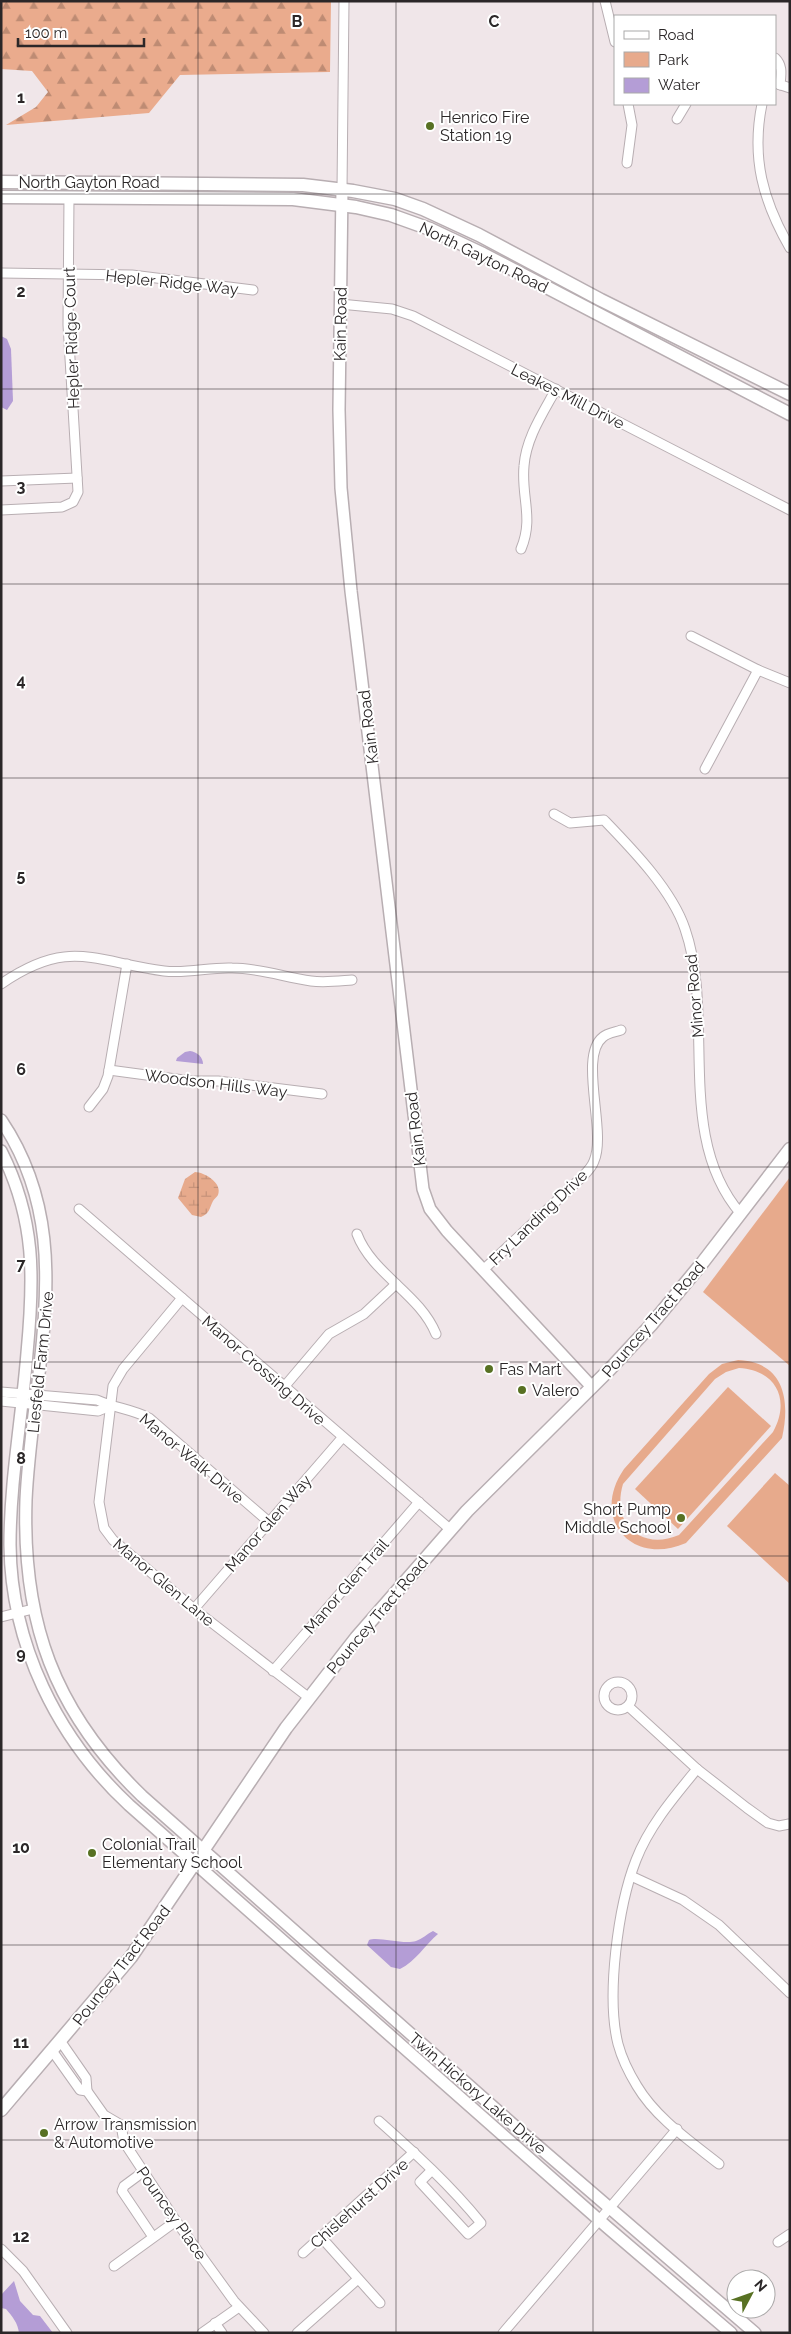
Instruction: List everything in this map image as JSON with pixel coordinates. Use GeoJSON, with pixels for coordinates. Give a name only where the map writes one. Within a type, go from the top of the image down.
{"type":"FeatureCollection","features":[{"type":"Feature","properties":{"kind":"main road","name":"North Gayton Road"},"geometry":{"type":"LineString","coordinates":[[1,182],[272,184],[342,189],[395,199],[451,222],[601,300],[790,394]]}},
{"type":"Feature","properties":{"kind":"main road","name":"North Gayton Road"},"geometry":{"type":"LineString","coordinates":[[1,197],[292,199],[341,205],[400,218],[457,241],[790,414]]}},
{"type":"Feature","properties":{"kind":"main road","name":"Pouncey Tract Road"},"geometry":{"type":"LineString","coordinates":[[1,2110],[61,2042],[131,1957],[308,1697],[356,1638],[451,1530],[532,1445],[592,1387],[670,1303],[790,1149]]}},
{"type":"Feature","properties":{"kind":"street","name":"Kain Road"},"geometry":{"type":"LineString","coordinates":[[344,1],[339,461],[343,520],[423,1189],[435,1217],[592,1387]]}},
{"type":"Feature","properties":{"kind":"street"},"geometry":{"type":"LineString","coordinates":[[605,1],[614,38]]}},
{"type":"Feature","properties":{"kind":"street"},"geometry":{"type":"LineString","coordinates":[[776,59],[780,63],[782,70],[778,84],[790,88]]}},
{"type":"Feature","properties":{"kind":"street"},"geometry":{"type":"LineString","coordinates":[[628,105],[632,125],[628,163]]}},
{"type":"Feature","properties":{"kind":"street"},"geometry":{"type":"LineString","coordinates":[[677,119],[685,105]]}},
{"type":"Feature","properties":{"kind":"street"},"geometry":{"type":"LineString","coordinates":[[762,105],[758,120],[757,152],[762,188],[777,225],[790,248]]}},
{"type":"Feature","properties":{"kind":"street","name":"Hepler Ridge Court"},"geometry":{"type":"LineString","coordinates":[[1,510],[62,507],[68,505],[76,497],[77,478],[68,325],[69,197]]}},
{"type":"Feature","properties":{"kind":"street","name":"Hepler Ridge Way"},"geometry":{"type":"LineString","coordinates":[[1,273],[132,275],[253,290]]}},
{"type":"Feature","properties":{"kind":"street","name":"Leakes Mill Drive"},"geometry":{"type":"LineString","coordinates":[[340,304],[392,309],[413,316],[790,510]]}},
{"type":"Feature","properties":{"kind":"street"},"geometry":{"type":"LineString","coordinates":[[521,549],[528,524],[524,484],[527,448],[556,389]]}},
{"type":"Feature","properties":{"kind":"street"},"geometry":{"type":"LineString","coordinates":[[1,481],[77,478]]}},
{"type":"Feature","properties":{"kind":"street"},"geometry":{"type":"LineString","coordinates":[[691,636],[758,670],[790,683]]}},
{"type":"Feature","properties":{"kind":"street"},"geometry":{"type":"LineString","coordinates":[[705,768],[758,670]]}},
{"type":"Feature","properties":{"kind":"street","name":"Minor Road"},"geometry":{"type":"LineString","coordinates":[[554,814],[570,823],[604,820],[644,866],[681,918],[692,957],[705,1131],[714,1168],[721,1185],[741,1214]]}},
{"type":"Feature","properties":{"kind":"street"},"geometry":{"type":"LineString","coordinates":[[1,984],[26,967],[53,957],[69,955],[87,956],[166,971],[197,972],[214,968],[234,968],[312,981],[352,980]]}},
{"type":"Feature","properties":{"kind":"street"},"geometry":{"type":"LineString","coordinates":[[89,1107],[103,1089],[109,1070],[127,964]]}},
{"type":"Feature","properties":{"kind":"street","name":"Fry Landing Drive"},"geometry":{"type":"LineString","coordinates":[[483,1270],[583,1176],[594,1161],[598,1141],[592,1064],[598,1044],[603,1037],[621,1030]]}},
{"type":"Feature","properties":{"kind":"street","name":"Woodson Hills Way"},"geometry":{"type":"LineString","coordinates":[[109,1070],[191,1081],[218,1082],[322,1094]]}},
{"type":"Feature","properties":{"kind":"street","name":"Liesfeld Farm Drive"},"geometry":{"type":"LineString","coordinates":[[1,1120],[18,1152],[34,1192],[46,1248],[46,1305],[26,1499],[26,1553],[33,1610],[53,1672],[66,1701],[90,1739],[122,1777],[203,1850]]}},
{"type":"Feature","properties":{"kind":"street","name":"Liesfeld Farm Drive"},"geometry":{"type":"LineString","coordinates":[[1,1151],[22,1204],[28,1231],[31,1260],[32,1293],[13,1483],[10,1536],[11,1568],[18,1613],[29,1653],[40,1682],[57,1716],[78,1748],[118,1794],[195,1863]]}},
{"type":"Feature","properties":{"kind":"street","name":"Manor Crossing Drive"},"geometry":{"type":"LineString","coordinates":[[79,1209],[342,1438],[451,1530]]}},
{"type":"Feature","properties":{"kind":"street"},"geometry":{"type":"LineString","coordinates":[[357,1234],[364,1250],[429,1318],[436,1334]]}},
{"type":"Feature","properties":{"kind":"street"},"geometry":{"type":"LineString","coordinates":[[284,1387],[329,1334],[364,1314],[396,1284]]}},
{"type":"Feature","properties":{"kind":"street","name":"Manor Glen Lane"},"geometry":{"type":"LineString","coordinates":[[182,1298],[117,1377],[113,1386],[99,1502],[104,1528],[114,1540],[194,1609],[308,1697]]}},
{"type":"Feature","properties":{"kind":"street"},"geometry":{"type":"LineString","coordinates":[[1,1392],[23,1398]]}},
{"type":"Feature","properties":{"kind":"street"},"geometry":{"type":"LineString","coordinates":[[1,1400],[23,1398]]}},
{"type":"Feature","properties":{"kind":"street","name":"Manor Walk Drive"},"geometry":{"type":"LineString","coordinates":[[23,1398],[98,1411],[110,1406],[138,1412],[149,1418],[269,1522]]}},
{"type":"Feature","properties":{"kind":"street","name":"Manor Glen Way"},"geometry":{"type":"LineString","coordinates":[[194,1609],[342,1438]]}},
{"type":"Feature","properties":{"kind":"street","name":"Manor Glen Trail"},"geometry":{"type":"LineString","coordinates":[[273,1671],[418,1502]]}},
{"type":"Feature","properties":{"kind":"street"},"geometry":{"type":"LineString","coordinates":[[1,1617],[33,1610]]}},
{"type":"Feature","properties":{"kind":"street"},"geometry":{"type":"LineString","coordinates":[[628,1706],[697,1769],[768,1823],[779,1826],[789,1824]]}},
{"type":"Feature","properties":{"kind":"street"},"geometry":{"type":"LineString","coordinates":[[697,1769],[662,1812],[636,1860],[620,1920],[613,1998],[614,2022],[623,2059],[638,2087],[654,2108],[719,2164]]}},
{"type":"Feature","properties":{"kind":"street","name":"Twin Hickory Lake Drive"},"geometry":{"type":"LineString","coordinates":[[203,1850],[608,2208],[755,2333]]}},
{"type":"Feature","properties":{"kind":"street","name":"Twin Hickory Lake Drive"},"geometry":{"type":"LineString","coordinates":[[195,1863],[598,2219],[731,2333]]}},
{"type":"Feature","properties":{"kind":"street"},"geometry":{"type":"LineString","coordinates":[[631,1876],[682,1900],[719,1924],[790,1993]]}},
{"type":"Feature","properties":{"kind":"street","name":"Pouncey Place"},"geometry":{"type":"LineString","coordinates":[[61,2042],[86,2078],[87,2091],[104,2115],[121,2125],[124,2142],[176,2221],[239,2307],[264,2333]]}},
{"type":"Feature","properties":{"kind":"street","name":"Pouncey Place"},"geometry":{"type":"LineString","coordinates":[[52,2052],[80,2090],[87,2091]]}},
{"type":"Feature","properties":{"kind":"street"},"geometry":{"type":"LineString","coordinates":[[379,2121],[414,2152],[432,2170],[481,2222],[468,2234],[420,2182],[432,2170]]}},
{"type":"Feature","properties":{"kind":"street"},"geometry":{"type":"LineString","coordinates":[[503,2333],[598,2219],[677,2129]]}},
{"type":"Feature","properties":{"kind":"street","name":"Chislehurst Drive"},"geometry":{"type":"LineString","coordinates":[[304,2253],[414,2152]]}},
{"type":"Feature","properties":{"kind":"street"},"geometry":{"type":"LineString","coordinates":[[143,2172],[124,2186],[122,2191],[123,2196],[153,2237]]}},
{"type":"Feature","properties":{"kind":"street"},"geometry":{"type":"LineString","coordinates":[[114,2266],[176,2221]]}},
{"type":"Feature","properties":{"kind":"street"},"geometry":{"type":"LineString","coordinates":[[778,2242],[790,2234]]}},
{"type":"Feature","properties":{"kind":"street"},"geometry":{"type":"LineString","coordinates":[[322,2237],[380,2303]]}},
{"type":"Feature","properties":{"kind":"street"},"geometry":{"type":"LineString","coordinates":[[3,2254],[24,2271],[67,2333]]}},
{"type":"Feature","properties":{"kind":"street"},"geometry":{"type":"LineString","coordinates":[[297,2333],[358,2278]]}},
{"type":"Feature","properties":{"kind":"street"},"geometry":{"type":"LineString","coordinates":[[202,2333],[239,2307]]}},
{"type":"Feature","properties":{"kind":"street"},"geometry":{"type":"LineString","coordinates":[[215,2323],[222,2333]]}},
{"type":"Feature","properties":{"kind":"green space"},"geometry":{"type":"Polygon","coordinates":[[[1,1],[331,1],[330,72],[180,75],[149,113],[6,125],[36,107],[48,92],[32,71],[1,69],[1,1]]]}},
{"type":"Feature","properties":{"kind":"green space"},"geometry":{"type":"Polygon","coordinates":[[[195,1172],[199,1172],[212,1179],[218,1186],[219,1191],[208,1212],[201,1217],[192,1215],[178,1198],[185,1179],[195,1172]]]}},
{"type":"Feature","properties":{"kind":"green space"},"geometry":{"type":"Polygon","coordinates":[[[790,1177],[790,1366],[703,1292],[790,1177]]]}},
{"type":"Feature","properties":{"kind":"green space"},"geometry":{"type":"Polygon","coordinates":[[[738,1360],[753,1362],[765,1367],[774,1375],[784,1396],[785,1423],[782,1438],[686,1543],[666,1549],[648,1548],[633,1543],[622,1533],[614,1520],[612,1505],[615,1487],[624,1469],[709,1374],[722,1364],[738,1360]],[[739,1368],[726,1372],[715,1379],[623,1484],[620,1498],[621,1511],[625,1522],[632,1530],[641,1536],[653,1539],[665,1539],[679,1535],[773,1432],[780,1409],[780,1398],[777,1389],[762,1374],[739,1368]]]}},
{"type":"Feature","properties":{"kind":"green space"},"geometry":{"type":"Polygon","coordinates":[[[728,1387],[771,1426],[678,1529],[635,1489],[728,1387]]]}},
{"type":"Feature","properties":{"kind":"green space"},"geometry":{"type":"Polygon","coordinates":[[[775,1473],[790,1486],[790,1584],[727,1526],[775,1473]]]}},
{"type":"Feature","properties":{"kind":"water"},"geometry":{"type":"Polygon","coordinates":[[[1,336],[7,339],[11,349],[13,401],[7,410],[1,407],[1,336]]]}},
{"type":"Feature","properties":{"kind":"water"},"geometry":{"type":"Polygon","coordinates":[[[190,1051],[199,1055],[203,1064],[176,1061],[185,1052],[190,1051]]]}},
{"type":"Feature","properties":{"kind":"water"},"geometry":{"type":"Polygon","coordinates":[[[433,1931],[438,1934],[411,1962],[400,1969],[391,1967],[367,1945],[369,1940],[373,1939],[404,1942],[416,1941],[433,1931]]]}},
{"type":"Feature","properties":{"kind":"water"},"geometry":{"type":"Polygon","coordinates":[[[14,2281],[20,2301],[33,2315],[40,2316],[53,2333],[19,2333],[12,2317],[6,2309],[1,2308],[1,2295],[14,2281]]]}},
{"type":"Feature","properties":{"kind":"place","name":"Henrico Fire Station 19"},"geometry":{"type":"Point","coordinates":[430,126]}},
{"type":"Feature","properties":{"kind":"place","name":"Fas Mart"},"geometry":{"type":"Point","coordinates":[489,1369]}},
{"type":"Feature","properties":{"kind":"place","name":"Valero"},"geometry":{"type":"Point","coordinates":[522,1390]}},
{"type":"Feature","properties":{"kind":"place","name":"Short Pump Middle School"},"geometry":{"type":"Point","coordinates":[681,1518]}},
{"type":"Feature","properties":{"kind":"place","name":"Colonial Trail Elementary School"},"geometry":{"type":"Point","coordinates":[92,1853]}},
{"type":"Feature","properties":{"kind":"place","name":"Arrow Transmission & Automotive"},"geometry":{"type":"Point","coordinates":[44,2133]}}]}
